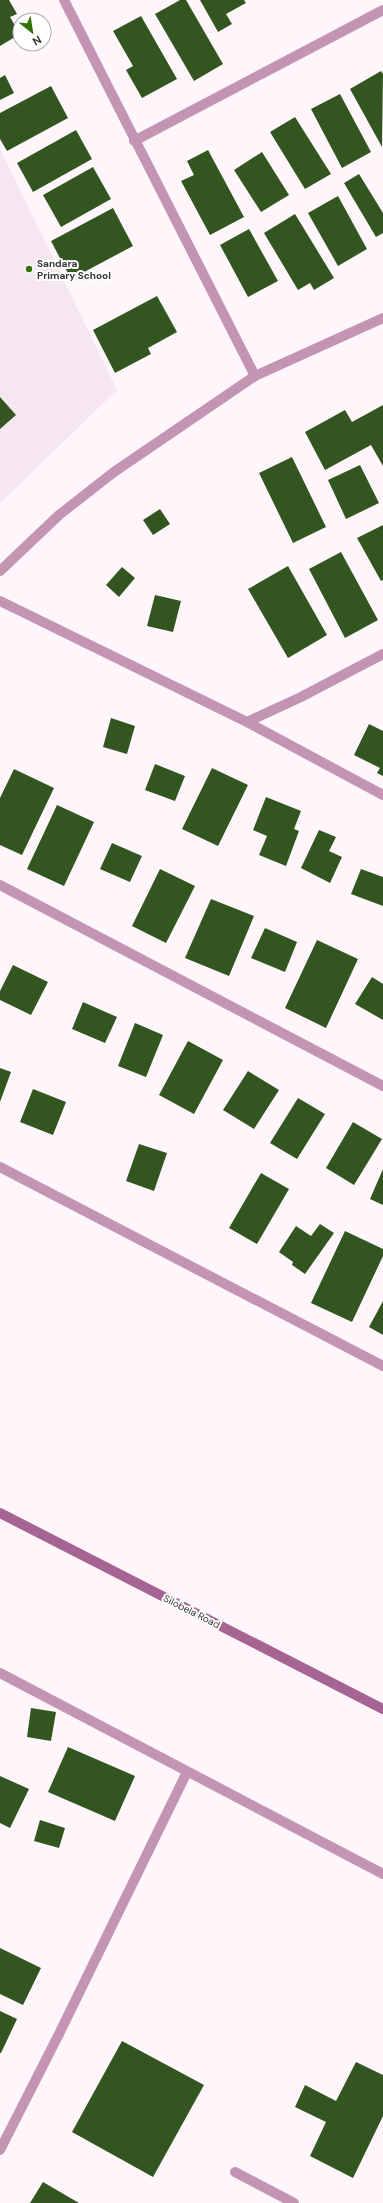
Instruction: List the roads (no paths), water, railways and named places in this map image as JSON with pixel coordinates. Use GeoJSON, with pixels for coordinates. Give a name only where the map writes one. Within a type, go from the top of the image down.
{"type":"FeatureCollection","features":[{"type":"Feature","properties":{"kind":"street"},"geometry":{"type":"LineString","coordinates":[[64,0],[134,141],[255,376]]}},
{"type":"Feature","properties":{"kind":"street"},"geometry":{"type":"LineString","coordinates":[[134,141],[383,10]]}},
{"type":"Feature","properties":{"kind":"street"},"geometry":{"type":"LineString","coordinates":[[0,571],[60,515],[114,472],[255,376],[383,318]]}},
{"type":"Feature","properties":{"kind":"street"},"geometry":{"type":"LineString","coordinates":[[0,601],[246,722],[383,795]]}},
{"type":"Feature","properties":{"kind":"street"},"geometry":{"type":"LineString","coordinates":[[246,722],[301,697],[383,654]]}},
{"type":"Feature","properties":{"kind":"street"},"geometry":{"type":"LineString","coordinates":[[0,886],[383,1086]]}},
{"type":"Feature","properties":{"kind":"street"},"geometry":{"type":"LineString","coordinates":[[0,1168],[383,1366]]}},
{"type":"Feature","properties":{"kind":"street","name":"Silobela Road"},"geometry":{"type":"LineString","coordinates":[[0,1513],[383,1709]]}},
{"type":"Feature","properties":{"kind":"street"},"geometry":{"type":"LineString","coordinates":[[0,1673],[383,1874]]}},
{"type":"Feature","properties":{"kind":"street"},"geometry":{"type":"LineString","coordinates":[[0,2150],[59,2034],[187,1772]]}},
{"type":"Feature","properties":{"kind":"street"},"geometry":{"type":"LineString","coordinates":[[235,2172],[294,2203]]}},
{"type":"Feature","properties":{"kind":"place","name":"Sandara Primary School"},"geometry":{"type":"Point","coordinates":[29,269]}}]}
